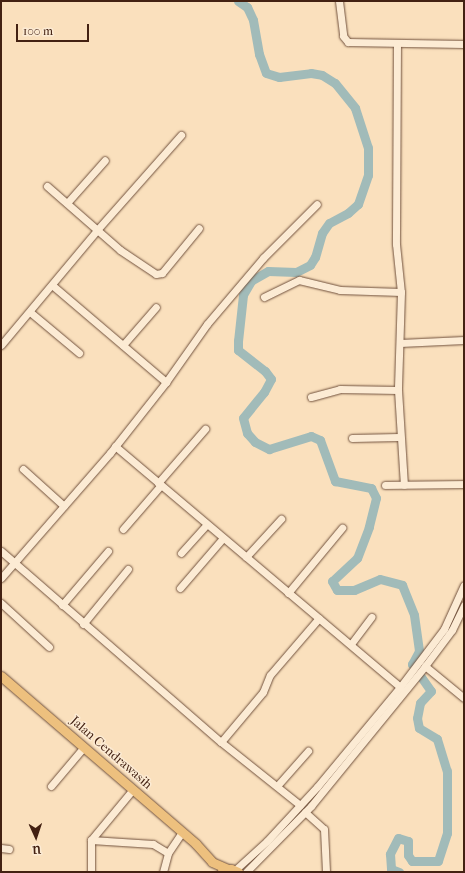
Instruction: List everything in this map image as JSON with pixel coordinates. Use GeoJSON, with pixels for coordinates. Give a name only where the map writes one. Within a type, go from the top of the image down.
{"type":"FeatureCollection","features":[{"type":"Feature","properties":{"kind":"main road","name":"Jalan Cendrawasih"},"geometry":{"type":"LineString","coordinates":[[1,676],[130,793],[143,801]]}},
{"type":"Feature","properties":{"kind":"main road","name":"Jalan Cendrawasih"},"geometry":{"type":"LineString","coordinates":[[1,681],[143,801],[212,862]]}},
{"type":"Feature","properties":{"kind":"main road"},"geometry":{"type":"LineString","coordinates":[[212,862],[231,871]]}},
{"type":"Feature","properties":{"kind":"main road"},"geometry":{"type":"LineString","coordinates":[[212,862],[215,872]]}},
{"type":"Feature","properties":{"kind":"street"},"geometry":{"type":"LineString","coordinates":[[339,1],[343,36],[348,42],[464,44]]}},
{"type":"Feature","properties":{"kind":"street"},"geometry":{"type":"LineString","coordinates":[[397,43],[396,244],[401,292],[398,390],[399,437],[404,485]]}},
{"type":"Feature","properties":{"kind":"street"},"geometry":{"type":"LineString","coordinates":[[1,345],[181,135]]}},
{"type":"Feature","properties":{"kind":"street"},"geometry":{"type":"LineString","coordinates":[[67,203],[105,160]]}},
{"type":"Feature","properties":{"kind":"street"},"geometry":{"type":"LineString","coordinates":[[47,186],[120,250],[158,275],[199,228]]}},
{"type":"Feature","properties":{"kind":"street"},"geometry":{"type":"LineString","coordinates":[[1,578],[115,446],[166,382],[207,324],[263,258],[317,204]]}},
{"type":"Feature","properties":{"kind":"street"},"geometry":{"type":"LineString","coordinates":[[264,297],[299,280],[340,290],[401,292]]}},
{"type":"Feature","properties":{"kind":"street"},"geometry":{"type":"LineString","coordinates":[[52,285],[166,382]]}},
{"type":"Feature","properties":{"kind":"street"},"geometry":{"type":"LineString","coordinates":[[123,345],[156,307]]}},
{"type":"Feature","properties":{"kind":"street"},"geometry":{"type":"LineString","coordinates":[[30,312],[79,353]]}},
{"type":"Feature","properties":{"kind":"street"},"geometry":{"type":"LineString","coordinates":[[400,343],[464,340]]}},
{"type":"Feature","properties":{"kind":"street"},"geometry":{"type":"LineString","coordinates":[[311,397],[340,389],[398,390]]}},
{"type":"Feature","properties":{"kind":"street"},"geometry":{"type":"LineString","coordinates":[[124,529],[205,429]]}},
{"type":"Feature","properties":{"kind":"street"},"geometry":{"type":"LineString","coordinates":[[352,438],[399,437]]}},
{"type":"Feature","properties":{"kind":"street"},"geometry":{"type":"LineString","coordinates":[[115,446],[400,687]]}},
{"type":"Feature","properties":{"kind":"street"},"geometry":{"type":"LineString","coordinates":[[24,470],[64,506]]}},
{"type":"Feature","properties":{"kind":"street"},"geometry":{"type":"LineString","coordinates":[[384,485],[464,484]]}},
{"type":"Feature","properties":{"kind":"street"},"geometry":{"type":"LineString","coordinates":[[246,557],[281,519]]}},
{"type":"Feature","properties":{"kind":"street"},"geometry":{"type":"LineString","coordinates":[[181,553],[206,524]]}},
{"type":"Feature","properties":{"kind":"street"},"geometry":{"type":"LineString","coordinates":[[288,593],[342,528]]}},
{"type":"Feature","properties":{"kind":"street"},"geometry":{"type":"LineString","coordinates":[[180,588],[223,538]]}},
{"type":"Feature","properties":{"kind":"street"},"geometry":{"type":"LineString","coordinates":[[1,551],[83,624],[221,742],[300,805]]}},
{"type":"Feature","properties":{"kind":"street"},"geometry":{"type":"LineString","coordinates":[[62,605],[108,551]]}},
{"type":"Feature","properties":{"kind":"street"},"geometry":{"type":"LineString","coordinates":[[83,624],[128,569]]}},
{"type":"Feature","properties":{"kind":"street"},"geometry":{"type":"LineString","coordinates":[[434,649],[448,622],[464,585]]}},
{"type":"Feature","properties":{"kind":"street"},"geometry":{"type":"LineString","coordinates":[[1,603],[49,647]]}},
{"type":"Feature","properties":{"kind":"street"},"geometry":{"type":"LineString","coordinates":[[231,871],[300,805],[400,687],[421,667],[434,649],[456,624],[464,604]]}},
{"type":"Feature","properties":{"kind":"street"},"geometry":{"type":"LineString","coordinates":[[350,644],[371,617]]}},
{"type":"Feature","properties":{"kind":"street"},"geometry":{"type":"LineString","coordinates":[[221,742],[263,692],[270,675],[319,618]]}},
{"type":"Feature","properties":{"kind":"street"},"geometry":{"type":"LineString","coordinates":[[421,667],[464,698]]}},
{"type":"Feature","properties":{"kind":"street"},"geometry":{"type":"LineString","coordinates":[[246,872],[305,812],[412,675]]}},
{"type":"Feature","properties":{"kind":"street"},"geometry":{"type":"LineString","coordinates":[[51,786],[82,749]]}},
{"type":"Feature","properties":{"kind":"street"},"geometry":{"type":"LineString","coordinates":[[277,786],[308,751]]}},
{"type":"Feature","properties":{"kind":"street"},"geometry":{"type":"LineString","coordinates":[[91,872],[91,840],[130,793]]}},
{"type":"Feature","properties":{"kind":"street"},"geometry":{"type":"LineString","coordinates":[[305,812],[324,829],[326,872]]}},
{"type":"Feature","properties":{"kind":"street"},"geometry":{"type":"LineString","coordinates":[[163,872],[168,853],[181,834]]}},
{"type":"Feature","properties":{"kind":"street"},"geometry":{"type":"LineString","coordinates":[[91,840],[152,844],[168,853]]}},
{"type":"Feature","properties":{"kind":"street"},"geometry":{"type":"LineString","coordinates":[[1,848],[9,849]]}},
{"type":"Feature","properties":{"kind":"waterway"},"geometry":{"type":"LineString","coordinates":[[238,1],[247,7],[253,20],[259,54],[266,73],[279,77],[311,73],[322,75],[335,83],[355,108],[368,148],[368,175],[358,204],[348,213],[329,223],[322,233],[315,257],[310,265],[296,272],[268,271],[251,281],[243,295],[238,350],[265,371],[271,379],[264,392],[243,418],[247,433],[255,442],[269,449],[311,436],[320,440],[335,481],[371,488],[376,498],[369,527],[357,558],[332,581],[337,590],[354,590],[380,579],[402,585],[414,615],[419,651],[412,664],[431,691],[420,703],[417,718],[419,728],[437,739],[447,771],[447,833],[438,861],[412,861],[408,855],[408,841],[398,838],[390,854],[391,869],[399,872]]}}]}
